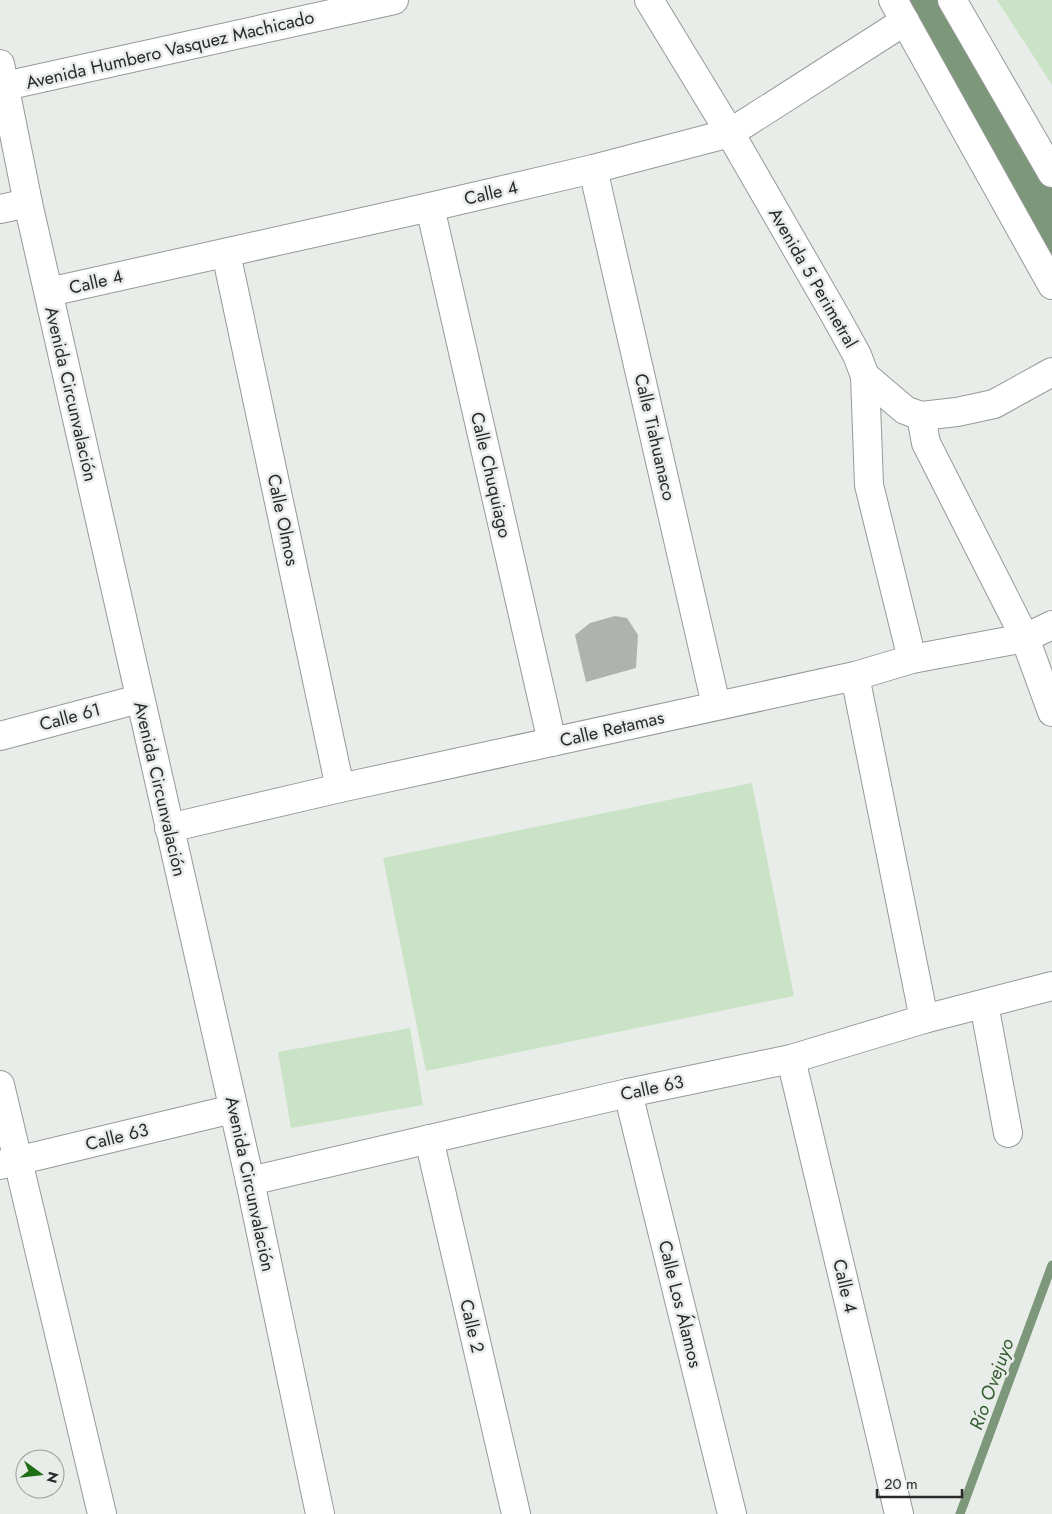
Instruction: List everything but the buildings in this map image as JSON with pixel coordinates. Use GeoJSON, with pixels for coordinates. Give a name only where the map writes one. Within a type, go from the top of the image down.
{"type":"FeatureCollection","features":[{"type":"Feature","properties":{"kind":"street","name":"Avenida Humbero Vasquez Machicado"},"geometry":{"type":"LineString","coordinates":[[3,75],[394,0]]}},
{"type":"Feature","properties":{"kind":"street","name":"Avenida 5 Perimetral"},"geometry":{"type":"LineString","coordinates":[[649,0],[730,133],[857,355],[865,376],[905,410],[921,416]]}},
{"type":"Feature","properties":{"kind":"street"},"geometry":{"type":"LineString","coordinates":[[952,0],[1052,174]]}},
{"type":"Feature","properties":{"kind":"street","name":"Calle 4"},"geometry":{"type":"LineString","coordinates":[[48,292],[593,169],[730,133],[899,10]]}},
{"type":"Feature","properties":{"kind":"street"},"geometry":{"type":"LineString","coordinates":[[899,10],[1052,285]]}},
{"type":"Feature","properties":{"kind":"street","name":"Avenida Circunvalación"},"geometry":{"type":"LineString","coordinates":[[3,75],[28,203],[139,699],[250,1181],[320,1514]]}},
{"type":"Feature","properties":{"kind":"street","name":"Calle Tiahuanaco"},"geometry":{"type":"LineString","coordinates":[[593,169],[716,705]]}},
{"type":"Feature","properties":{"kind":"street"},"geometry":{"type":"LineString","coordinates":[[0,209],[28,203]]}},
{"type":"Feature","properties":{"kind":"street","name":"Calle Chuquiago"},"geometry":{"type":"LineString","coordinates":[[430,207],[552,742]]}},
{"type":"Feature","properties":{"kind":"street","name":"Calle Olmos"},"geometry":{"type":"LineString","coordinates":[[226,253],[340,788]]}},
{"type":"Feature","properties":{"kind":"street"},"geometry":{"type":"LineString","coordinates":[[1052,372],[994,404],[957,412],[921,416],[926,443],[1025,638],[1052,712]]}},
{"type":"Feature","properties":{"kind":"street"},"geometry":{"type":"LineString","coordinates":[[865,376],[869,485],[912,659]]}},
{"type":"Feature","properties":{"kind":"street","name":"Calle Retamas"},"geometry":{"type":"LineString","coordinates":[[169,828],[340,788],[856,676],[912,659],[1025,638],[1052,625]]}},
{"type":"Feature","properties":{"kind":"street"},"geometry":{"type":"LineString","coordinates":[[856,676],[924,1019]]}},
{"type":"Feature","properties":{"kind":"street","name":"Calle 61"},"geometry":{"type":"LineString","coordinates":[[0,736],[139,699]]}},
{"type":"Feature","properties":{"kind":"street","name":"Calle 63"},"geometry":{"type":"LineString","coordinates":[[250,1181],[628,1093],[791,1059],[924,1019],[1052,986]]}},
{"type":"Feature","properties":{"kind":"street"},"geometry":{"type":"LineString","coordinates":[[984,1004],[1008,1133]]}},
{"type":"Feature","properties":{"kind":"street","name":"Calle 4"},"geometry":{"type":"LineString","coordinates":[[791,1059],[899,1514]]}},
{"type":"Feature","properties":{"kind":"street"},"geometry":{"type":"LineString","coordinates":[[0,1085],[8,1163],[102,1514]]}},
{"type":"Feature","properties":{"kind":"street","name":"Calle Los Álamos"},"geometry":{"type":"LineString","coordinates":[[628,1093],[732,1514]]}},
{"type":"Feature","properties":{"kind":"street","name":"Calle 63"},"geometry":{"type":"LineString","coordinates":[[8,1163],[233,1109]]}},
{"type":"Feature","properties":{"kind":"street","name":"Calle 2"},"geometry":{"type":"LineString","coordinates":[[429,1138],[516,1514]]}},
{"type":"Feature","properties":{"kind":"green space"},"geometry":{"type":"Polygon","coordinates":[[[997,0],[1052,0],[1052,85],[997,0]]]}},
{"type":"Feature","properties":{"kind":"green space"},"geometry":{"type":"Polygon","coordinates":[[[752,783],[794,996],[426,1071],[383,858],[752,783]]]}},
{"type":"Feature","properties":{"kind":"green space"},"geometry":{"type":"Polygon","coordinates":[[[410,1028],[423,1105],[291,1128],[278,1052],[410,1028]]]}},
{"type":"Feature","properties":{"kind":"waterway"},"geometry":{"type":"LineString","coordinates":[[927,0],[1008,148],[1052,245]]}},
{"type":"Feature","properties":{"kind":"waterway","name":"Río Ovejuyo"},"geometry":{"type":"LineString","coordinates":[[960,1514],[1052,1265]]}}]}
